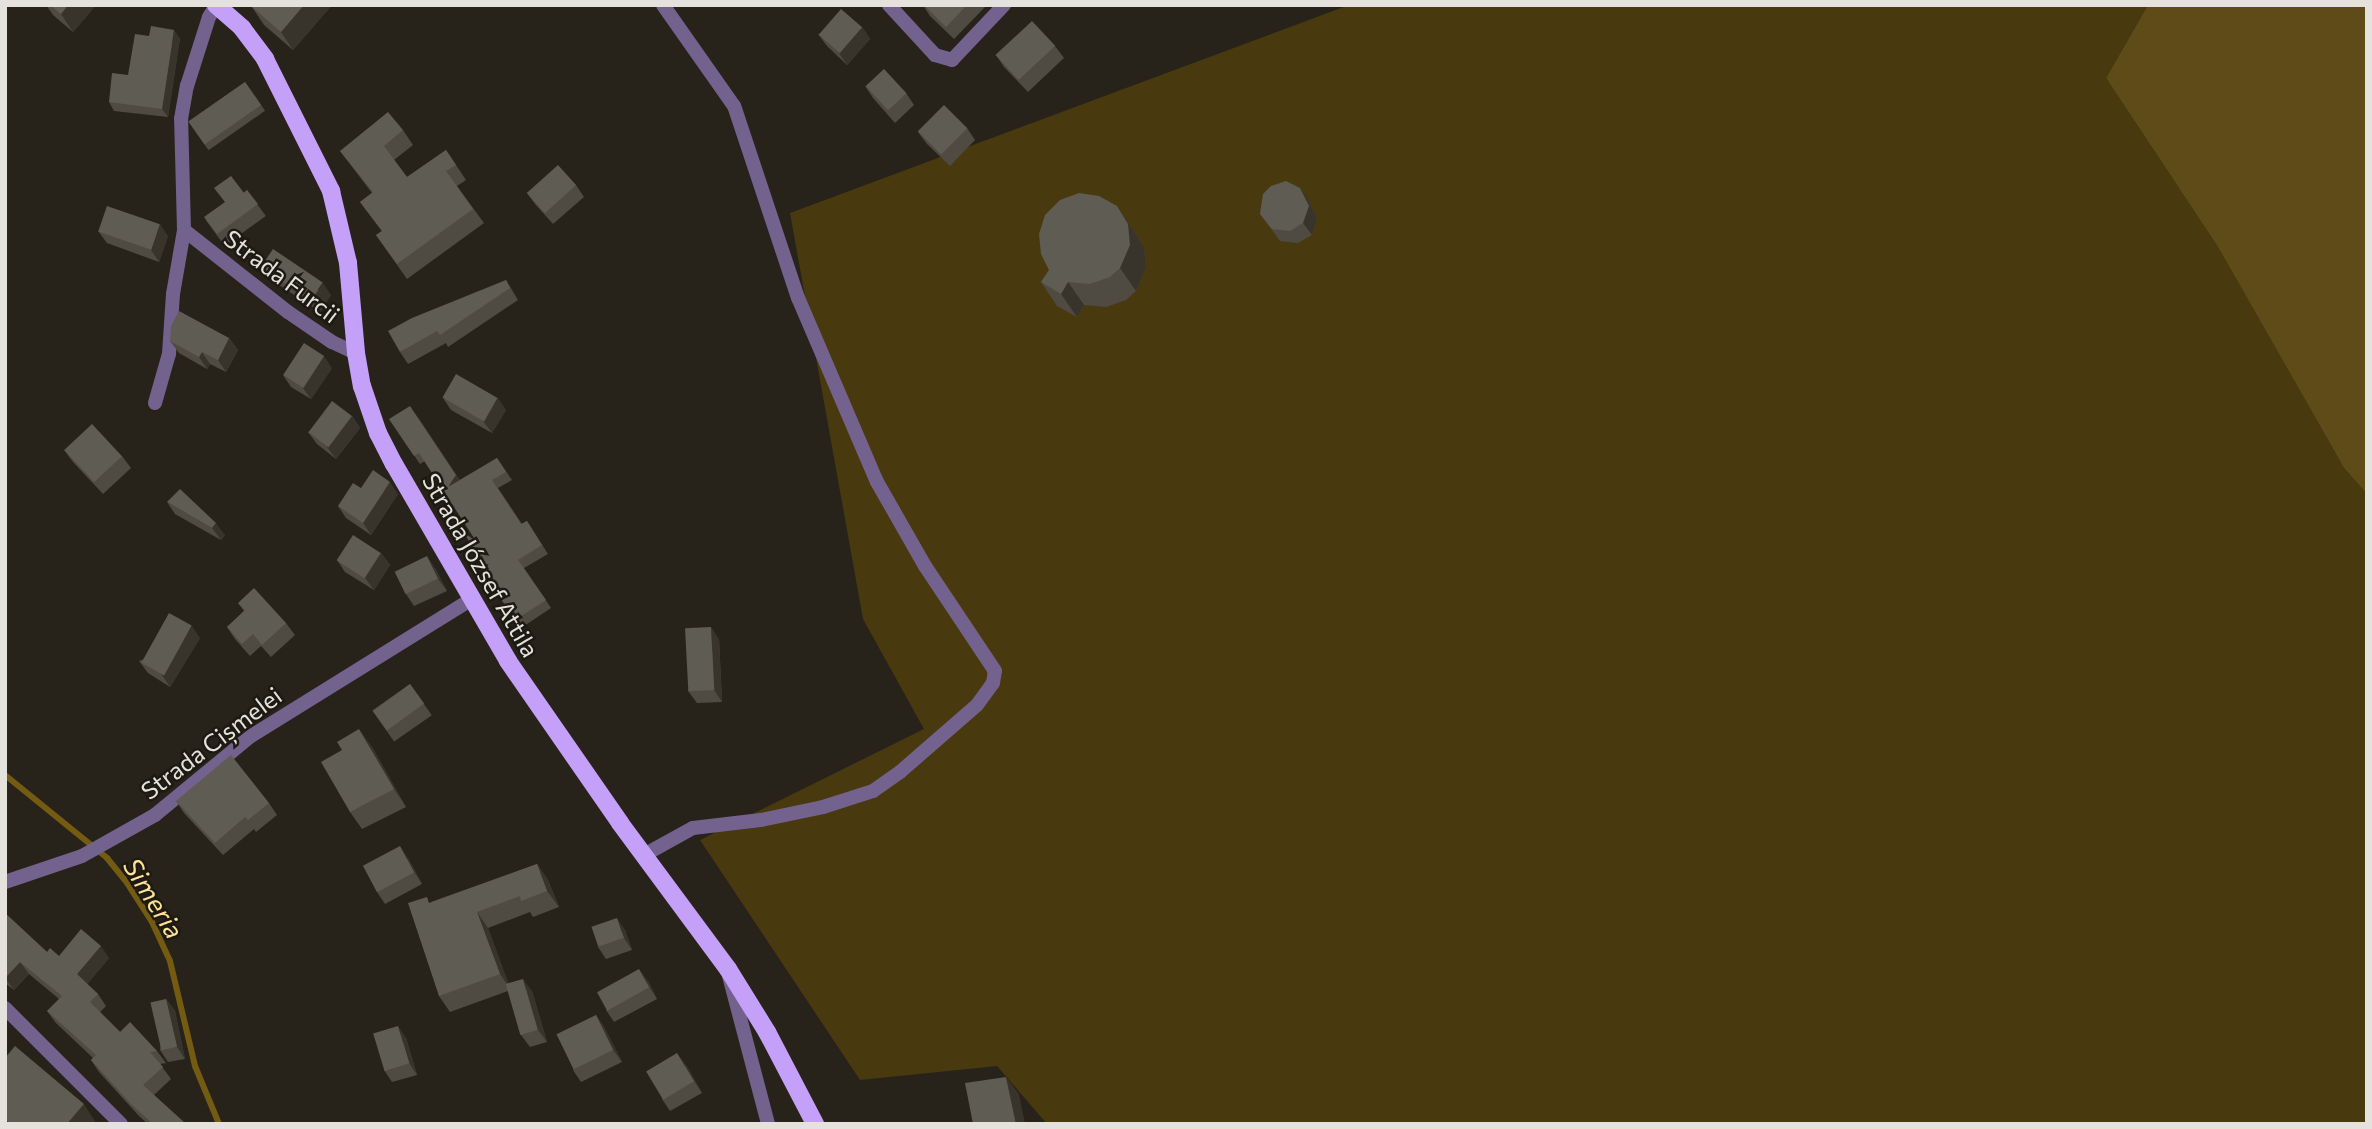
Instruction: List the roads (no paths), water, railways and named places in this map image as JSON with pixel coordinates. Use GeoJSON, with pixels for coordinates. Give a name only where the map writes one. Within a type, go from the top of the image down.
{"type":"FeatureCollection","features":[{"type":"Feature","properties":{"kind":"main road","name":"Strada József Attila"},"geometry":{"type":"LineString","coordinates":[[216,5],[242,28],[265,59],[331,191],[348,263],[356,353],[362,386],[379,433],[470,600],[547,719],[728,969]]}},
{"type":"Feature","properties":{"kind":"main road"},"geometry":{"type":"LineString","coordinates":[[728,969],[767,1032],[815,1124]]}},
{"type":"Feature","properties":{"kind":"street"},"geometry":{"type":"LineString","coordinates":[[155,403],[169,354],[173,294],[184,230],[181,119],[191,74],[209,17],[216,5]]}},
{"type":"Feature","properties":{"kind":"street"},"geometry":{"type":"LineString","coordinates":[[644,855],[693,828],[761,820],[823,807],[873,790],[900,772],[977,705],[993,683],[995,671],[925,566],[877,482],[798,298],[734,106],[663,5]]}},
{"type":"Feature","properties":{"kind":"street"},"geometry":{"type":"LineString","coordinates":[[889,5],[935,55],[952,60],[1003,5]]}},
{"type":"Feature","properties":{"kind":"street","name":"Strada Furcii"},"geometry":{"type":"LineString","coordinates":[[184,230],[288,312],[332,342],[356,353]]}},
{"type":"Feature","properties":{"kind":"street","name":"Strada Cișmelei"},"geometry":{"type":"LineString","coordinates":[[5,882],[82,856],[155,815],[251,736],[470,600]]}},
{"type":"Feature","properties":{"kind":"street","name":"Strada József Attila"},"geometry":{"type":"LineString","coordinates":[[728,969],[768,1124]]}},
{"type":"Feature","properties":{"kind":"street"},"geometry":{"type":"LineString","coordinates":[[5,1008],[121,1124]]}},
{"type":"Feature","properties":{"kind":"waterway","name":"Simeria"},"geometry":{"type":"LineString","coordinates":[[5,775],[107,858],[152,922],[170,961],[195,1066],[219,1124]]}}]}
